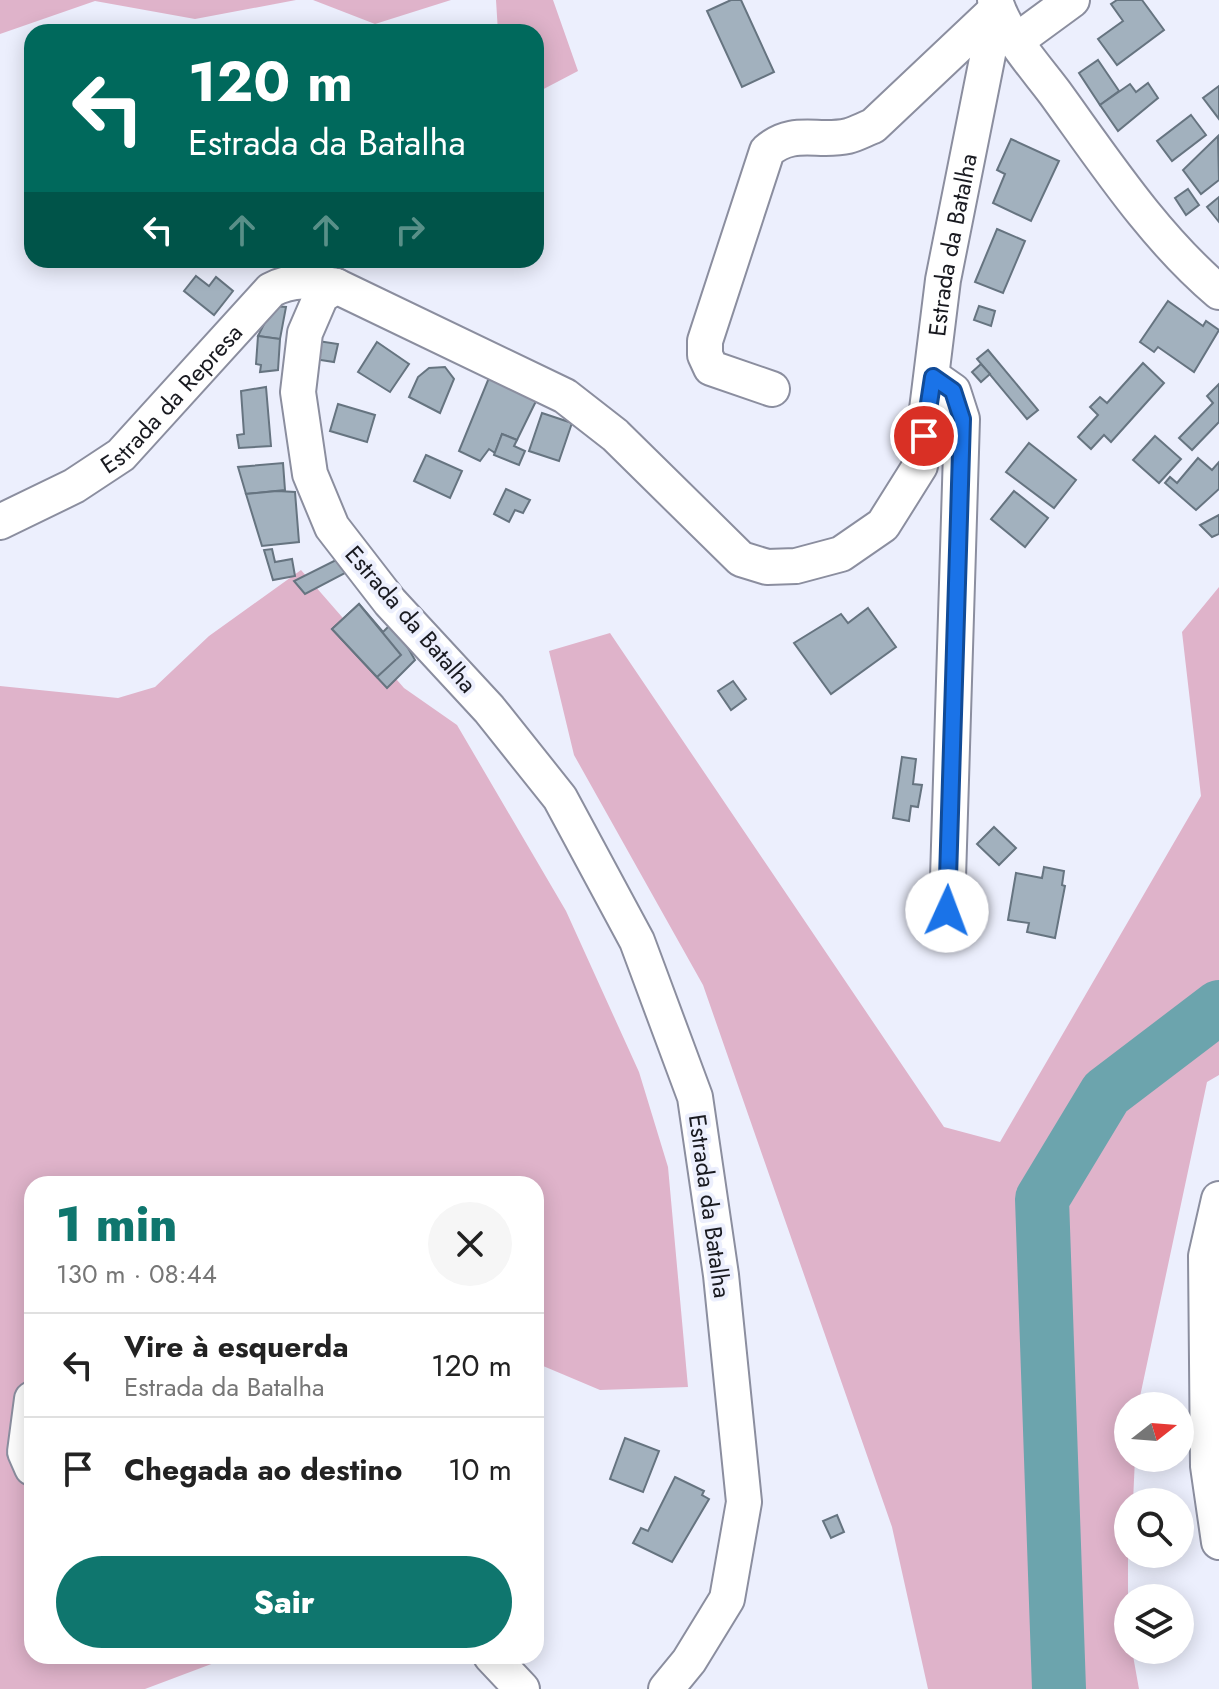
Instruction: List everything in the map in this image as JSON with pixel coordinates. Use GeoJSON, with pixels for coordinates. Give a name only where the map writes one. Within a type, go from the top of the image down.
{"type":"FeatureCollection","features":[{"type":"Feature","properties":{"kind":"street"},"geometry":{"type":"LineString","coordinates":[[1016,41],[1072,0]]}},
{"type":"Feature","properties":{"kind":"street"},"geometry":{"type":"LineString","coordinates":[[772,389],[711,368],[705,355],[715,309],[767,151],[780,140],[796,136],[847,137],[873,126],[996,4],[1016,41],[1105,162],[1180,255],[1219,292]]}},
{"type":"Feature","properties":{"kind":"street","name":"Estrada da Batalha"},"geometry":{"type":"LineString","coordinates":[[666,1689],[689,1661],[727,1599],[744,1502],[721,1275],[695,1097],[637,941],[560,798],[489,709],[390,602],[332,527],[310,474],[298,392],[305,333],[321,296],[336,286],[565,396],[615,435],[741,559],[767,567],[796,566],[841,554],[883,525],[920,466],[943,280],[996,4]]}},
{"type":"Feature","properties":{"kind":"street","name":"Estrada da Represa"},"geometry":{"type":"LineString","coordinates":[[0,522],[74,486],[121,455],[271,290],[287,282],[307,280],[336,286]]}},
{"type":"Feature","properties":{"kind":"street"},"geometry":{"type":"LineString","coordinates":[[933,377],[953,391],[962,419],[947,911]]}},
{"type":"Feature","properties":{"kind":"street"},"geometry":{"type":"LineString","coordinates":[[1219,1199],[1206,1256],[1208,1466],[1219,1542]]}},
{"type":"Feature","properties":{"kind":"street"},"geometry":{"type":"LineString","coordinates":[[500,1664],[526,1688]]}},
{"type":"Feature","properties":{"kind":"shaded area"},"geometry":{"type":"Polygon","coordinates":[[[0,0],[296,0],[195,19],[95,1],[0,34],[0,0]]]}},
{"type":"Feature","properties":{"kind":"shaded area"},"geometry":{"type":"Polygon","coordinates":[[[313,0],[451,0],[375,24],[313,0]]]}},
{"type":"Feature","properties":{"kind":"shaded area"},"geometry":{"type":"Polygon","coordinates":[[[496,0],[553,0],[578,71],[544,89],[544,24],[498,24],[496,0]]]}},
{"type":"Feature","properties":{"kind":"shaded area"},"geometry":{"type":"Polygon","coordinates":[[[301,570],[404,688],[457,725],[566,911],[639,1072],[668,1167],[688,1387],[600,1390],[544,1366],[544,1176],[24,1176],[24,1664],[211,1664],[145,1689],[0,1689],[0,686],[118,698],[155,687],[209,636],[301,570]]]}},
{"type":"Feature","properties":{"kind":"shaded area"},"geometry":{"type":"Polygon","coordinates":[[[1219,587],[1219,1075],[1207,1082],[1141,1392],[1114,1392],[1114,1472],[1134,1472],[1134,1488],[1114,1488],[1114,1568],[1128,1568],[1128,1584],[1114,1584],[1114,1664],[1135,1664],[1139,1689],[928,1689],[892,1527],[703,985],[574,755],[549,651],[610,633],[944,1127],[1000,1142],[1201,796],[1182,632],[1219,587]]]}},
{"type":"Feature","properties":{"kind":"building"},"geometry":{"type":"Polygon","coordinates":[[[731,0],[741,0],[774,72],[742,87],[707,11],[731,0]]]}},
{"type":"Feature","properties":{"kind":"building"},"geometry":{"type":"Polygon","coordinates":[[[1117,0],[1142,0],[1164,30],[1117,65],[1098,39],[1123,21],[1111,4],[1117,0]]]}},
{"type":"Feature","properties":{"kind":"building"},"geometry":{"type":"Polygon","coordinates":[[[1098,60],[1119,91],[1100,105],[1079,73],[1098,60]]]}},
{"type":"Feature","properties":{"kind":"building"},"geometry":{"type":"Polygon","coordinates":[[[1148,83],[1158,98],[1118,131],[1100,105],[1130,84],[1136,92],[1148,83]]]}},
{"type":"Feature","properties":{"kind":"building"},"geometry":{"type":"Polygon","coordinates":[[[1219,86],[1219,119],[1203,98],[1219,86]]]}},
{"type":"Feature","properties":{"kind":"building"},"geometry":{"type":"Polygon","coordinates":[[[1191,115],[1206,135],[1172,161],[1157,141],[1191,115]]]}},
{"type":"Feature","properties":{"kind":"building"},"geometry":{"type":"Polygon","coordinates":[[[1218,136],[1219,180],[1201,194],[1183,170],[1218,136]]]}},
{"type":"Feature","properties":{"kind":"building"},"geometry":{"type":"Polygon","coordinates":[[[1011,139],[1059,161],[1031,221],[993,203],[1005,174],[997,170],[1011,139]]]}},
{"type":"Feature","properties":{"kind":"building"},"geometry":{"type":"Polygon","coordinates":[[[1188,189],[1199,205],[1186,215],[1175,198],[1188,189]]]}},
{"type":"Feature","properties":{"kind":"building"},"geometry":{"type":"Polygon","coordinates":[[[1219,197],[1219,222],[1207,207],[1219,197]]]}},
{"type":"Feature","properties":{"kind":"building"},"geometry":{"type":"Polygon","coordinates":[[[997,229],[1025,241],[1003,293],[975,282],[997,229]]]}},
{"type":"Feature","properties":{"kind":"building"},"geometry":{"type":"Polygon","coordinates":[[[196,276],[209,286],[216,277],[233,291],[214,315],[184,291],[196,276]]]}},
{"type":"Feature","properties":{"kind":"building"},"geometry":{"type":"Polygon","coordinates":[[[1168,301],[1203,326],[1206,321],[1219,330],[1194,372],[1158,347],[1154,352],[1140,342],[1168,301]]]}},
{"type":"Feature","properties":{"kind":"building"},"geometry":{"type":"Polygon","coordinates":[[[273,306],[286,307],[280,339],[258,336],[273,306]]]}},
{"type":"Feature","properties":{"kind":"building"},"geometry":{"type":"Polygon","coordinates":[[[979,306],[995,311],[991,326],[974,320],[979,306]]]}},
{"type":"Feature","properties":{"kind":"building"},"geometry":{"type":"Polygon","coordinates":[[[258,336],[280,339],[278,370],[260,372],[261,365],[256,364],[258,336]]]}},
{"type":"Feature","properties":{"kind":"building"},"geometry":{"type":"Polygon","coordinates":[[[318,341],[338,344],[334,362],[314,359],[318,341]]]}},
{"type":"Feature","properties":{"kind":"building"},"geometry":{"type":"Polygon","coordinates":[[[377,342],[409,364],[390,392],[358,372],[377,342]]]}},
{"type":"Feature","properties":{"kind":"building"},"geometry":{"type":"Polygon","coordinates":[[[988,350],[1038,410],[1027,419],[977,359],[988,350]]]}},
{"type":"Feature","properties":{"kind":"building"},"geometry":{"type":"Polygon","coordinates":[[[1143,363],[1164,383],[1111,442],[1104,435],[1091,449],[1078,437],[1098,415],[1090,407],[1100,397],[1107,403],[1143,363]]]}},
{"type":"Feature","properties":{"kind":"building"},"geometry":{"type":"Polygon","coordinates":[[[981,364],[990,374],[981,382],[972,372],[981,364]]]}},
{"type":"Feature","properties":{"kind":"building"},"geometry":{"type":"Polygon","coordinates":[[[445,367],[454,379],[440,413],[409,397],[418,377],[429,368],[445,367]]]}},
{"type":"Feature","properties":{"kind":"building"},"geometry":{"type":"Polygon","coordinates":[[[493,368],[538,397],[517,440],[502,434],[495,453],[489,449],[480,461],[459,451],[493,368]]]}},
{"type":"Feature","properties":{"kind":"building"},"geometry":{"type":"Polygon","coordinates":[[[1219,384],[1219,422],[1192,450],[1179,438],[1213,403],[1207,396],[1219,384]]]}},
{"type":"Feature","properties":{"kind":"building"},"geometry":{"type":"Polygon","coordinates":[[[266,387],[271,446],[239,448],[237,435],[244,434],[241,391],[266,387]]]}},
{"type":"Feature","properties":{"kind":"building"},"geometry":{"type":"Polygon","coordinates":[[[338,404],[375,415],[367,442],[330,431],[338,404]]]}},
{"type":"Feature","properties":{"kind":"building"},"geometry":{"type":"Polygon","coordinates":[[[542,413],[572,423],[559,461],[529,451],[542,413]]]}},
{"type":"Feature","properties":{"kind":"building"},"geometry":{"type":"Polygon","coordinates":[[[502,434],[517,440],[514,446],[525,451],[519,465],[494,455],[502,434]]]}},
{"type":"Feature","properties":{"kind":"building"},"geometry":{"type":"Polygon","coordinates":[[[1155,436],[1181,459],[1159,483],[1133,460],[1155,436]]]}},
{"type":"Feature","properties":{"kind":"building"},"geometry":{"type":"Polygon","coordinates":[[[1029,443],[1076,480],[1054,508],[1006,472],[1029,443]]]}},
{"type":"Feature","properties":{"kind":"building"},"geometry":{"type":"Polygon","coordinates":[[[426,455],[462,471],[450,498],[414,481],[426,455]]]}},
{"type":"Feature","properties":{"kind":"building"},"geometry":{"type":"Polygon","coordinates":[[[1198,458],[1212,470],[1219,462],[1219,489],[1196,510],[1165,483],[1170,477],[1177,483],[1198,458]]]}},
{"type":"Feature","properties":{"kind":"building"},"geometry":{"type":"Polygon","coordinates":[[[283,463],[285,490],[246,494],[238,467],[283,463]]]}},
{"type":"Feature","properties":{"kind":"building"},"geometry":{"type":"Polygon","coordinates":[[[506,489],[530,500],[523,513],[515,510],[509,522],[494,514],[506,489]]]}},
{"type":"Feature","properties":{"kind":"building"},"geometry":{"type":"Polygon","coordinates":[[[1014,491],[1048,518],[1025,547],[991,519],[1014,491]]]}},
{"type":"Feature","properties":{"kind":"building"},"geometry":{"type":"Polygon","coordinates":[[[295,492],[299,542],[262,546],[246,494],[295,492]]]}},
{"type":"Feature","properties":{"kind":"building"},"geometry":{"type":"Polygon","coordinates":[[[1219,515],[1219,534],[1212,537],[1200,525],[1219,515]]]}},
{"type":"Feature","properties":{"kind":"building"},"geometry":{"type":"Polygon","coordinates":[[[272,549],[275,562],[292,559],[295,576],[273,580],[264,550],[272,549]]]}},
{"type":"Feature","properties":{"kind":"building"},"geometry":{"type":"Polygon","coordinates":[[[340,558],[349,571],[305,594],[294,581],[340,558]]]}},
{"type":"Feature","properties":{"kind":"building"},"geometry":{"type":"Polygon","coordinates":[[[359,604],[383,632],[393,622],[415,660],[387,688],[332,629],[359,604]]]}},
{"type":"Feature","properties":{"kind":"building"},"geometry":{"type":"Polygon","coordinates":[[[359,604],[401,655],[377,677],[332,629],[359,604]]]}},
{"type":"Feature","properties":{"kind":"building"},"geometry":{"type":"Polygon","coordinates":[[[868,608],[896,647],[831,694],[794,643],[841,614],[848,623],[868,608]]]}},
{"type":"Feature","properties":{"kind":"building"},"geometry":{"type":"Polygon","coordinates":[[[733,681],[746,699],[731,710],[718,691],[733,681]]]}},
{"type":"Feature","properties":{"kind":"building"},"geometry":{"type":"Polygon","coordinates":[[[902,757],[916,759],[913,784],[922,785],[918,807],[911,806],[909,821],[893,818],[902,757]]]}},
{"type":"Feature","properties":{"kind":"building"},"geometry":{"type":"Polygon","coordinates":[[[994,827],[1016,848],[999,865],[977,844],[994,827]]]}},
{"type":"Feature","properties":{"kind":"building"},"geometry":{"type":"Polygon","coordinates":[[[1044,867],[1064,871],[1062,885],[1065,886],[1055,938],[1027,932],[1029,923],[1008,920],[1016,873],[1042,878],[1044,867]]]}},
{"type":"Feature","properties":{"kind":"building"},"geometry":{"type":"Polygon","coordinates":[[[625,1438],[659,1451],[643,1492],[610,1479],[625,1438]]]}},
{"type":"Feature","properties":{"kind":"building"},"geometry":{"type":"Polygon","coordinates":[[[675,1477],[704,1491],[702,1495],[709,1499],[672,1562],[633,1543],[641,1528],[648,1531],[675,1477]]]}},
{"type":"Feature","properties":{"kind":"building"},"geometry":{"type":"Polygon","coordinates":[[[837,1515],[844,1532],[831,1538],[823,1521],[837,1515]]]}},
{"type":"Feature","properties":{"kind":"waterway"},"geometry":{"type":"LineString","coordinates":[[1059,1689],[1042,1199],[1106,1093],[1219,1007]]}},
{"type":"Feature","properties":{"kind":"route"},"geometry":{"type":"LineString","coordinates":[[924,436],[933,377],[953,391],[962,419],[947,911]]}}]}
